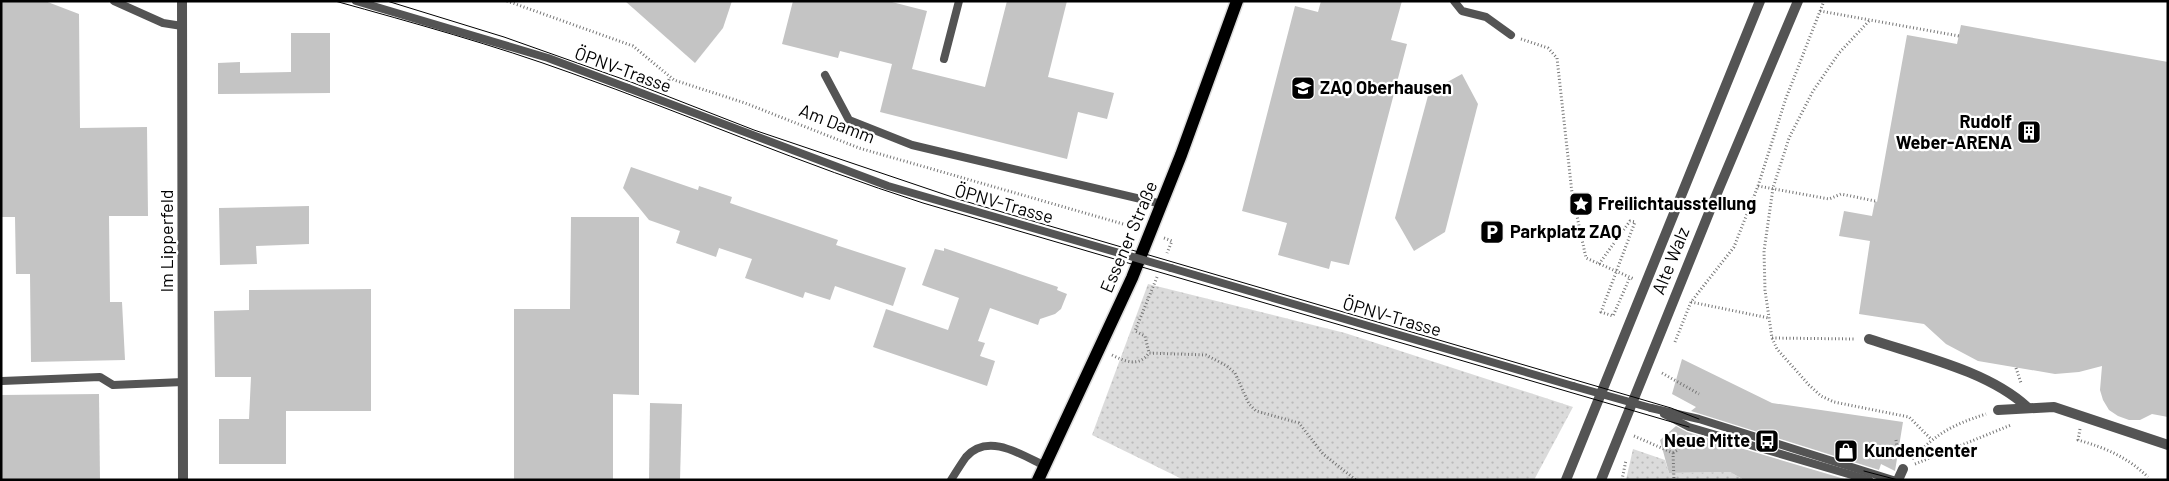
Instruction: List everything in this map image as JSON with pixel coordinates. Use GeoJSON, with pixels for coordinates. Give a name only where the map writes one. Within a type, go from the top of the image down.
{"type":"FeatureCollection","features":[{"type":"Feature","properties":{"kind":"main road","name":"Essener Straße"},"geometry":{"type":"LineString","coordinates":[[1038,480],[1100,349],[1150,233],[1237,1]]}},
{"type":"Feature","properties":{"kind":"street","name":"Im Lipperfeld"},"geometry":{"type":"LineString","coordinates":[[182,1],[183,480]]}},
{"type":"Feature","properties":{"kind":"street","name":"Alte Walz"},"geometry":{"type":"LineString","coordinates":[[1566,480],[1760,1]]}},
{"type":"Feature","properties":{"kind":"street","name":"Alte Walz"},"geometry":{"type":"LineString","coordinates":[[1601,480],[1675,295],[1798,1]]}},
{"type":"Feature","properties":{"kind":"street"},"geometry":{"type":"LineString","coordinates":[[1869,339],[1971,374],[2012,394],[2027,407]]}},
{"type":"Feature","properties":{"kind":"street"},"geometry":{"type":"LineString","coordinates":[[1998,410],[2054,407],[2168,445]]}},
{"type":"Feature","properties":{"kind":"street"},"geometry":{"type":"LineString","coordinates":[[1898,480],[1903,469]]}},
{"type":"Feature","properties":{"kind":"lane"},"geometry":{"type":"LineString","coordinates":[[114,1],[163,23],[182,26]]}},
{"type":"Feature","properties":{"kind":"lane","name":"ÖPNV-Trasse"},"geometry":{"type":"LineString","coordinates":[[356,1],[548,58],[888,186],[1652,408]]}},
{"type":"Feature","properties":{"kind":"lane"},"geometry":{"type":"LineString","coordinates":[[944,59],[959,1]]}},
{"type":"Feature","properties":{"kind":"lane"},"geometry":{"type":"LineString","coordinates":[[1454,1],[1462,11],[1486,17],[1511,35]]}},
{"type":"Feature","properties":{"kind":"lane"},"geometry":{"type":"LineString","coordinates":[[825,75],[849,120],[894,138],[912,144],[1162,204]]}},
{"type":"Feature","properties":{"kind":"lane"},"geometry":{"type":"LineString","coordinates":[[2,380],[100,377],[113,385],[183,382]]}},
{"type":"Feature","properties":{"kind":"lane"},"geometry":{"type":"LineString","coordinates":[[1652,408],[1689,426],[1869,480]]}},
{"type":"Feature","properties":{"kind":"lane"},"geometry":{"type":"LineString","coordinates":[[1652,408],[1699,419],[1894,480]]}},
{"type":"Feature","properties":{"kind":"lane"},"geometry":{"type":"LineString","coordinates":[[951,480],[968,456],[982,447],[995,445],[1003,446],[1045,466]]}},
{"type":"Feature","properties":{"kind":"path","name":"Am Damm"},"geometry":{"type":"LineString","coordinates":[[507,1],[633,46],[674,80],[745,103],[858,148],[1172,241],[1164,259]]}},
{"type":"Feature","properties":{"kind":"path"},"geometry":{"type":"LineString","coordinates":[[1672,347],[1692,302],[1734,248],[1758,186],[1786,98],[1824,1]]}},
{"type":"Feature","properties":{"kind":"path"},"geometry":{"type":"LineString","coordinates":[[1820,12],[1959,36]]}},
{"type":"Feature","properties":{"kind":"path"},"geometry":{"type":"LineString","coordinates":[[1870,21],[1839,53],[1813,91],[1789,138],[1773,188],[1764,251],[1765,290],[1769,318],[1772,338],[1778,349],[1821,396],[1834,402],[1909,418],[1932,439]]}},
{"type":"Feature","properties":{"kind":"path"},"geometry":{"type":"LineString","coordinates":[[1511,35],[1548,48],[1557,58],[1572,192],[1586,258],[1623,274]]}},
{"type":"Feature","properties":{"kind":"path"},"geometry":{"type":"LineString","coordinates":[[664,95],[670,76]]}},
{"type":"Feature","properties":{"kind":"path"},"geometry":{"type":"LineString","coordinates":[[1758,186],[1829,199],[1841,194],[1875,201]]}},
{"type":"Feature","properties":{"kind":"path"},"geometry":{"type":"LineString","coordinates":[[1599,264],[1630,221],[1635,222],[1601,312],[1613,316],[1630,277]]}},
{"type":"Feature","properties":{"kind":"path"},"geometry":{"type":"LineString","coordinates":[[1149,352],[1145,336],[1135,331],[1160,268]]}},
{"type":"Feature","properties":{"kind":"path"},"geometry":{"type":"LineString","coordinates":[[1675,295],[1692,302],[1769,318]]}},
{"type":"Feature","properties":{"kind":"path"},"geometry":{"type":"LineString","coordinates":[[1772,338],[1855,338]]}},
{"type":"Feature","properties":{"kind":"path"},"geometry":{"type":"LineString","coordinates":[[1100,349],[1128,362],[1140,361],[1149,352],[1206,355],[1227,366],[1235,374],[1249,404],[1256,411],[1299,423],[1324,454],[1356,480]]}},
{"type":"Feature","properties":{"kind":"path"},"geometry":{"type":"LineString","coordinates":[[1665,365],[1661,374],[1699,394]]}},
{"type":"Feature","properties":{"kind":"path"},"geometry":{"type":"LineString","coordinates":[[1903,469],[1932,439],[1962,422],[1998,410]]}},
{"type":"Feature","properties":{"kind":"path"},"geometry":{"type":"LineString","coordinates":[[1903,469],[2009,426]]}},
{"type":"Feature","properties":{"kind":"path"},"geometry":{"type":"LineString","coordinates":[[1621,431],[1673,453]]}},
{"type":"Feature","properties":{"kind":"path"},"geometry":{"type":"LineString","coordinates":[[1896,440],[1898,457]]}},
{"type":"Feature","properties":{"kind":"path"},"geometry":{"type":"LineString","coordinates":[[2078,440],[2107,448],[2132,462],[2148,477]]}},
{"type":"Feature","properties":{"kind":"path"},"geometry":{"type":"LineString","coordinates":[[1871,443],[1868,452],[1893,457]]}},
{"type":"Feature","properties":{"kind":"path"},"geometry":{"type":"LineString","coordinates":[[1673,453],[1679,448]]}},
{"type":"Feature","properties":{"kind":"path"},"geometry":{"type":"LineString","coordinates":[[1673,453],[1674,480]]}},
{"type":"Feature","properties":{"kind":"shaded area"},"geometry":{"type":"Polygon","coordinates":[[[1148,284],[1345,333],[1573,407],[1534,480],[1184,480],[1092,435],[1148,284]]]}},
{"type":"Feature","properties":{"kind":"shaded area"},"geometry":{"type":"Polygon","coordinates":[[[1633,449],[1665,460],[1669,473],[1730,472],[1744,480],[1626,480],[1633,449]]]}},
{"type":"Feature","properties":{"kind":"building"},"geometry":{"type":"Polygon","coordinates":[[[1,1],[45,1],[79,14],[80,128],[147,127],[148,216],[109,216],[110,302],[122,302],[125,360],[31,362],[30,274],[16,274],[15,217],[1,217],[1,1]]]}},
{"type":"Feature","properties":{"kind":"building"},"geometry":{"type":"Polygon","coordinates":[[[625,1],[732,1],[723,28],[695,63],[625,1]]]}},
{"type":"Feature","properties":{"kind":"building"},"geometry":{"type":"Polygon","coordinates":[[[793,1],[888,1],[927,11],[912,69],[985,87],[1007,1],[1067,1],[1048,77],[1114,93],[1107,119],[1078,112],[1067,159],[880,112],[892,64],[840,51],[838,58],[782,44],[793,1]]]}},
{"type":"Feature","properties":{"kind":"building"},"geometry":{"type":"Polygon","coordinates":[[[1321,1],[1402,1],[1391,40],[1407,44],[1349,265],[1331,261],[1329,269],[1278,255],[1287,223],[1242,211],[1295,6],[1318,12],[1321,1]]]}},
{"type":"Feature","properties":{"kind":"building","name":"Rudolf Weber-ARENA"},"geometry":{"type":"Polygon","coordinates":[[[1961,25],[2168,62],[2168,417],[2152,414],[2140,420],[2129,420],[2109,410],[2100,390],[2102,366],[2079,372],[2055,374],[1978,361],[1946,344],[1924,324],[1859,314],[1870,241],[1839,236],[1844,211],[1872,216],[1875,201],[1877,202],[1907,35],[1957,44],[1961,25]]]}},
{"type":"Feature","properties":{"kind":"building"},"geometry":{"type":"Polygon","coordinates":[[[291,33],[330,33],[330,93],[218,94],[218,63],[240,62],[240,73],[291,72],[291,33]]]}},
{"type":"Feature","properties":{"kind":"building","name":"ZAQ Oberhausen"},"geometry":{"type":"Polygon","coordinates":[[[1462,74],[1478,104],[1445,232],[1414,251],[1395,218],[1429,92],[1462,74]]]}},
{"type":"Feature","properties":{"kind":"building"},"geometry":{"type":"Polygon","coordinates":[[[631,167],[698,190],[699,186],[732,197],[730,203],[838,240],[836,245],[906,268],[893,306],[835,286],[830,300],[805,292],[803,298],[745,278],[752,259],[719,248],[716,257],[676,243],[680,231],[649,220],[623,188],[631,167]]]}},
{"type":"Feature","properties":{"kind":"building"},"geometry":{"type":"Polygon","coordinates":[[[309,206],[309,244],[256,246],[257,264],[220,265],[219,208],[309,206]]]}},
{"type":"Feature","properties":{"kind":"building"},"geometry":{"type":"Polygon","coordinates":[[[571,217],[639,217],[639,395],[613,394],[613,480],[514,480],[514,309],[570,309],[571,217]]]}},
{"type":"Feature","properties":{"kind":"building"},"geometry":{"type":"Polygon","coordinates":[[[944,248],[1058,287],[1057,290],[1067,294],[1061,309],[1055,314],[1040,319],[1038,325],[990,308],[978,341],[985,343],[980,356],[995,361],[987,386],[873,347],[886,309],[948,330],[959,298],[922,285],[935,249],[944,251],[944,248]]]}},
{"type":"Feature","properties":{"kind":"building"},"geometry":{"type":"Polygon","coordinates":[[[371,289],[371,411],[286,411],[286,464],[219,464],[219,419],[249,419],[251,377],[215,377],[214,311],[249,310],[249,290],[371,289]]]}},
{"type":"Feature","properties":{"kind":"building"},"geometry":{"type":"Polygon","coordinates":[[[1682,359],[1772,403],[1903,422],[1895,471],[1881,464],[1879,470],[1691,411],[1696,407],[1672,394],[1682,359]]]}},
{"type":"Feature","properties":{"kind":"building"},"geometry":{"type":"Polygon","coordinates":[[[99,394],[100,480],[1,480],[1,395],[99,394]]]}},
{"type":"Feature","properties":{"kind":"building"},"geometry":{"type":"Polygon","coordinates":[[[650,403],[682,404],[680,480],[649,480],[650,403]]]}},
{"type":"Feature","properties":{"kind":"building"},"geometry":{"type":"Polygon","coordinates":[[[1676,426],[1687,432],[1848,480],[1744,480],[1730,472],[1669,473],[1660,440],[1676,426]]]}},
{"type":"Feature","properties":{"kind":"tram line"},"geometry":{"type":"LineString","coordinates":[[335,1],[513,53],[615,89],[834,173],[923,203],[1689,427]]}},
{"type":"Feature","properties":{"kind":"tram line"},"geometry":{"type":"LineString","coordinates":[[387,1],[504,37],[631,82],[754,130],[961,200],[1671,408],[1699,419]]}},
{"type":"Feature","properties":{"kind":"tram line"},"geometry":{"type":"LineString","coordinates":[[1864,471],[1898,480]]}},
{"type":"Feature","properties":{"kind":"place","name":"ZAQ Oberhausen"},"geometry":{"type":"Point","coordinates":[1303,88]}},
{"type":"Feature","properties":{"kind":"place","name":"Rudolf Weber-ARENA"},"geometry":{"type":"Point","coordinates":[2029,132]}},
{"type":"Feature","properties":{"kind":"place","name":"Freilichtausstellung"},"geometry":{"type":"Point","coordinates":[1581,204]}},
{"type":"Feature","properties":{"kind":"place","name":"Parkplatz ZAQ"},"geometry":{"type":"Point","coordinates":[1492,232]}},
{"type":"Feature","properties":{"kind":"place","name":"Neue Mitte"},"geometry":{"type":"Point","coordinates":[1767,441]}},
{"type":"Feature","properties":{"kind":"place","name":"Kundencenter"},"geometry":{"type":"Point","coordinates":[1846,451]}}]}
